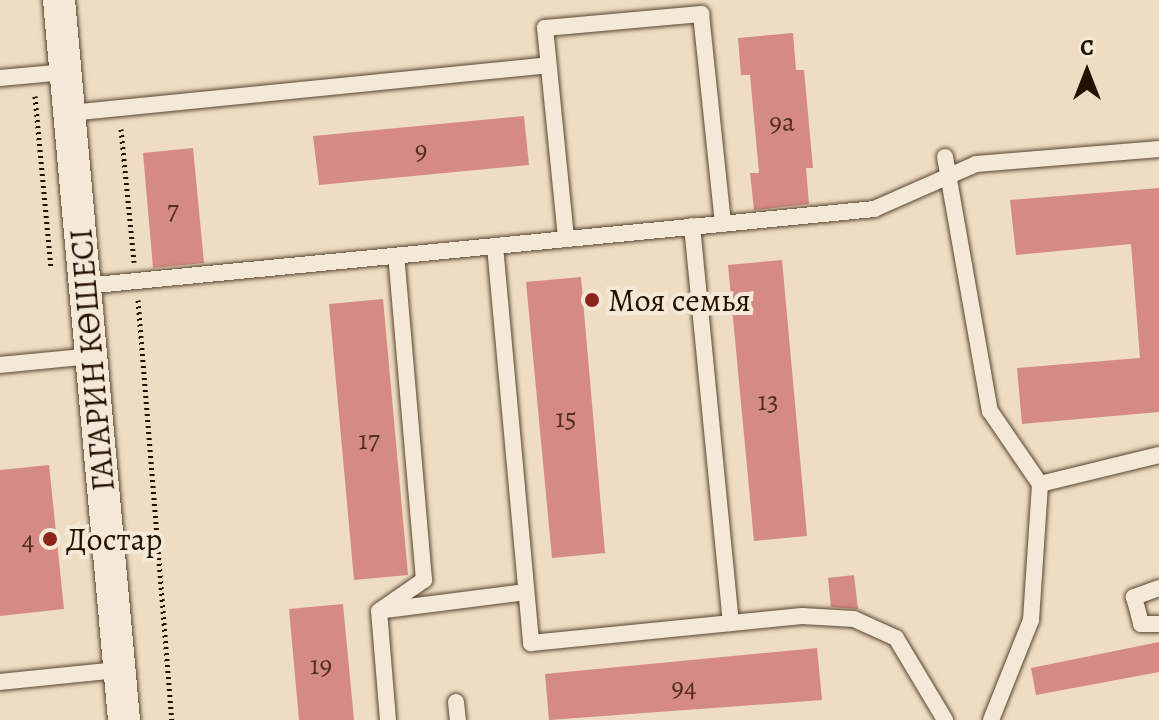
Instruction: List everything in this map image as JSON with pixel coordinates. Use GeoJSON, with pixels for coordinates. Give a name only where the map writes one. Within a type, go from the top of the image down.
{"type":"FeatureCollection","features":[{"type":"Feature","properties":{"kind":"street","name":"ГАГАРИН КӨШЕСІ"},"geometry":{"type":"LineString","coordinates":[[59,0],[124,720]]}},
{"type":"Feature","properties":{"kind":"lane"},"geometry":{"type":"LineString","coordinates":[[566,238],[545,28],[701,14],[723,224]]}},
{"type":"Feature","properties":{"kind":"lane"},"geometry":{"type":"LineString","coordinates":[[70,113],[548,65]]}},
{"type":"Feature","properties":{"kind":"lane"},"geometry":{"type":"LineString","coordinates":[[0,78],[66,72]]}},
{"type":"Feature","properties":{"kind":"lane"},"geometry":{"type":"LineString","coordinates":[[85,286],[874,209],[946,165],[1159,149]]}},
{"type":"Feature","properties":{"kind":"lane"},"geometry":{"type":"LineString","coordinates":[[946,165],[990,411],[1040,484],[1031,620],[991,720]]}},
{"type":"Feature","properties":{"kind":"lane"},"geometry":{"type":"LineString","coordinates":[[692,226],[731,623]]}},
{"type":"Feature","properties":{"kind":"lane"},"geometry":{"type":"LineString","coordinates":[[495,246],[531,643],[802,616],[854,619],[896,638],[945,720]]}},
{"type":"Feature","properties":{"kind":"lane"},"geometry":{"type":"LineString","coordinates":[[379,611],[424,580],[396,256]]}},
{"type":"Feature","properties":{"kind":"lane"},"geometry":{"type":"LineString","coordinates":[[0,365],[91,356]]}},
{"type":"Feature","properties":{"kind":"lane"},"geometry":{"type":"LineString","coordinates":[[1040,484],[1159,455]]}},
{"type":"Feature","properties":{"kind":"lane"},"geometry":{"type":"LineString","coordinates":[[1159,588],[1134,597],[1141,624],[1159,624]]}},
{"type":"Feature","properties":{"kind":"lane"},"geometry":{"type":"LineString","coordinates":[[379,611],[526,592]]}},
{"type":"Feature","properties":{"kind":"lane"},"geometry":{"type":"LineString","coordinates":[[379,611],[388,720]]}},
{"type":"Feature","properties":{"kind":"lane"},"geometry":{"type":"LineString","coordinates":[[0,682],[119,670]]}},
{"type":"Feature","properties":{"kind":"lane"},"geometry":{"type":"LineString","coordinates":[[456,702],[458,720]]}},
{"type":"Feature","properties":{"kind":"path"},"geometry":{"type":"LineString","coordinates":[[119,108],[172,720]]}},
{"type":"Feature","properties":{"kind":"building"},"geometry":{"type":"Polygon","coordinates":[[[793,33],[796,70],[804,70],[813,168],[806,168],[809,204],[754,210],[750,173],[759,173],[750,75],[741,75],[738,38],[793,33]]]}},
{"type":"Feature","properties":{"kind":"building"},"geometry":{"type":"Polygon","coordinates":[[[524,116],[529,165],[319,185],[313,136],[524,116]]]}},
{"type":"Feature","properties":{"kind":"building"},"geometry":{"type":"Polygon","coordinates":[[[193,148],[204,263],[153,268],[143,153],[193,148]]]}},
{"type":"Feature","properties":{"kind":"building"},"geometry":{"type":"Polygon","coordinates":[[[1159,188],[1159,412],[1022,424],[1017,368],[1140,358],[1131,244],[1016,255],[1010,200],[1159,188]]]}},
{"type":"Feature","properties":{"kind":"building"},"geometry":{"type":"Polygon","coordinates":[[[782,260],[807,536],[754,541],[728,265],[782,260]]]}},
{"type":"Feature","properties":{"kind":"building"},"geometry":{"type":"Polygon","coordinates":[[[581,277],[605,553],[552,558],[526,282],[581,277]]]}},
{"type":"Feature","properties":{"kind":"building"},"geometry":{"type":"Polygon","coordinates":[[[383,299],[408,575],[354,580],[329,304],[383,299]]]}},
{"type":"Feature","properties":{"kind":"building"},"geometry":{"type":"Polygon","coordinates":[[[49,465],[64,609],[0,616],[0,470],[49,465]]]}},
{"type":"Feature","properties":{"kind":"building"},"geometry":{"type":"Polygon","coordinates":[[[854,575],[858,609],[831,607],[828,578],[854,575]]]}},
{"type":"Feature","properties":{"kind":"building"},"geometry":{"type":"Polygon","coordinates":[[[343,604],[354,720],[299,720],[289,609],[343,604]]]}},
{"type":"Feature","properties":{"kind":"building"},"geometry":{"type":"Polygon","coordinates":[[[1159,642],[1159,672],[1036,695],[1031,668],[1159,642]]]}},
{"type":"Feature","properties":{"kind":"building"},"geometry":{"type":"Polygon","coordinates":[[[817,648],[822,700],[549,720],[545,674],[817,648]]]}},
{"type":"Feature","properties":{"kind":"place","name":"Моя семья"},"geometry":{"type":"Point","coordinates":[592,300]}},
{"type":"Feature","properties":{"kind":"place","name":"Достар"},"geometry":{"type":"Point","coordinates":[50,539]}}]}
